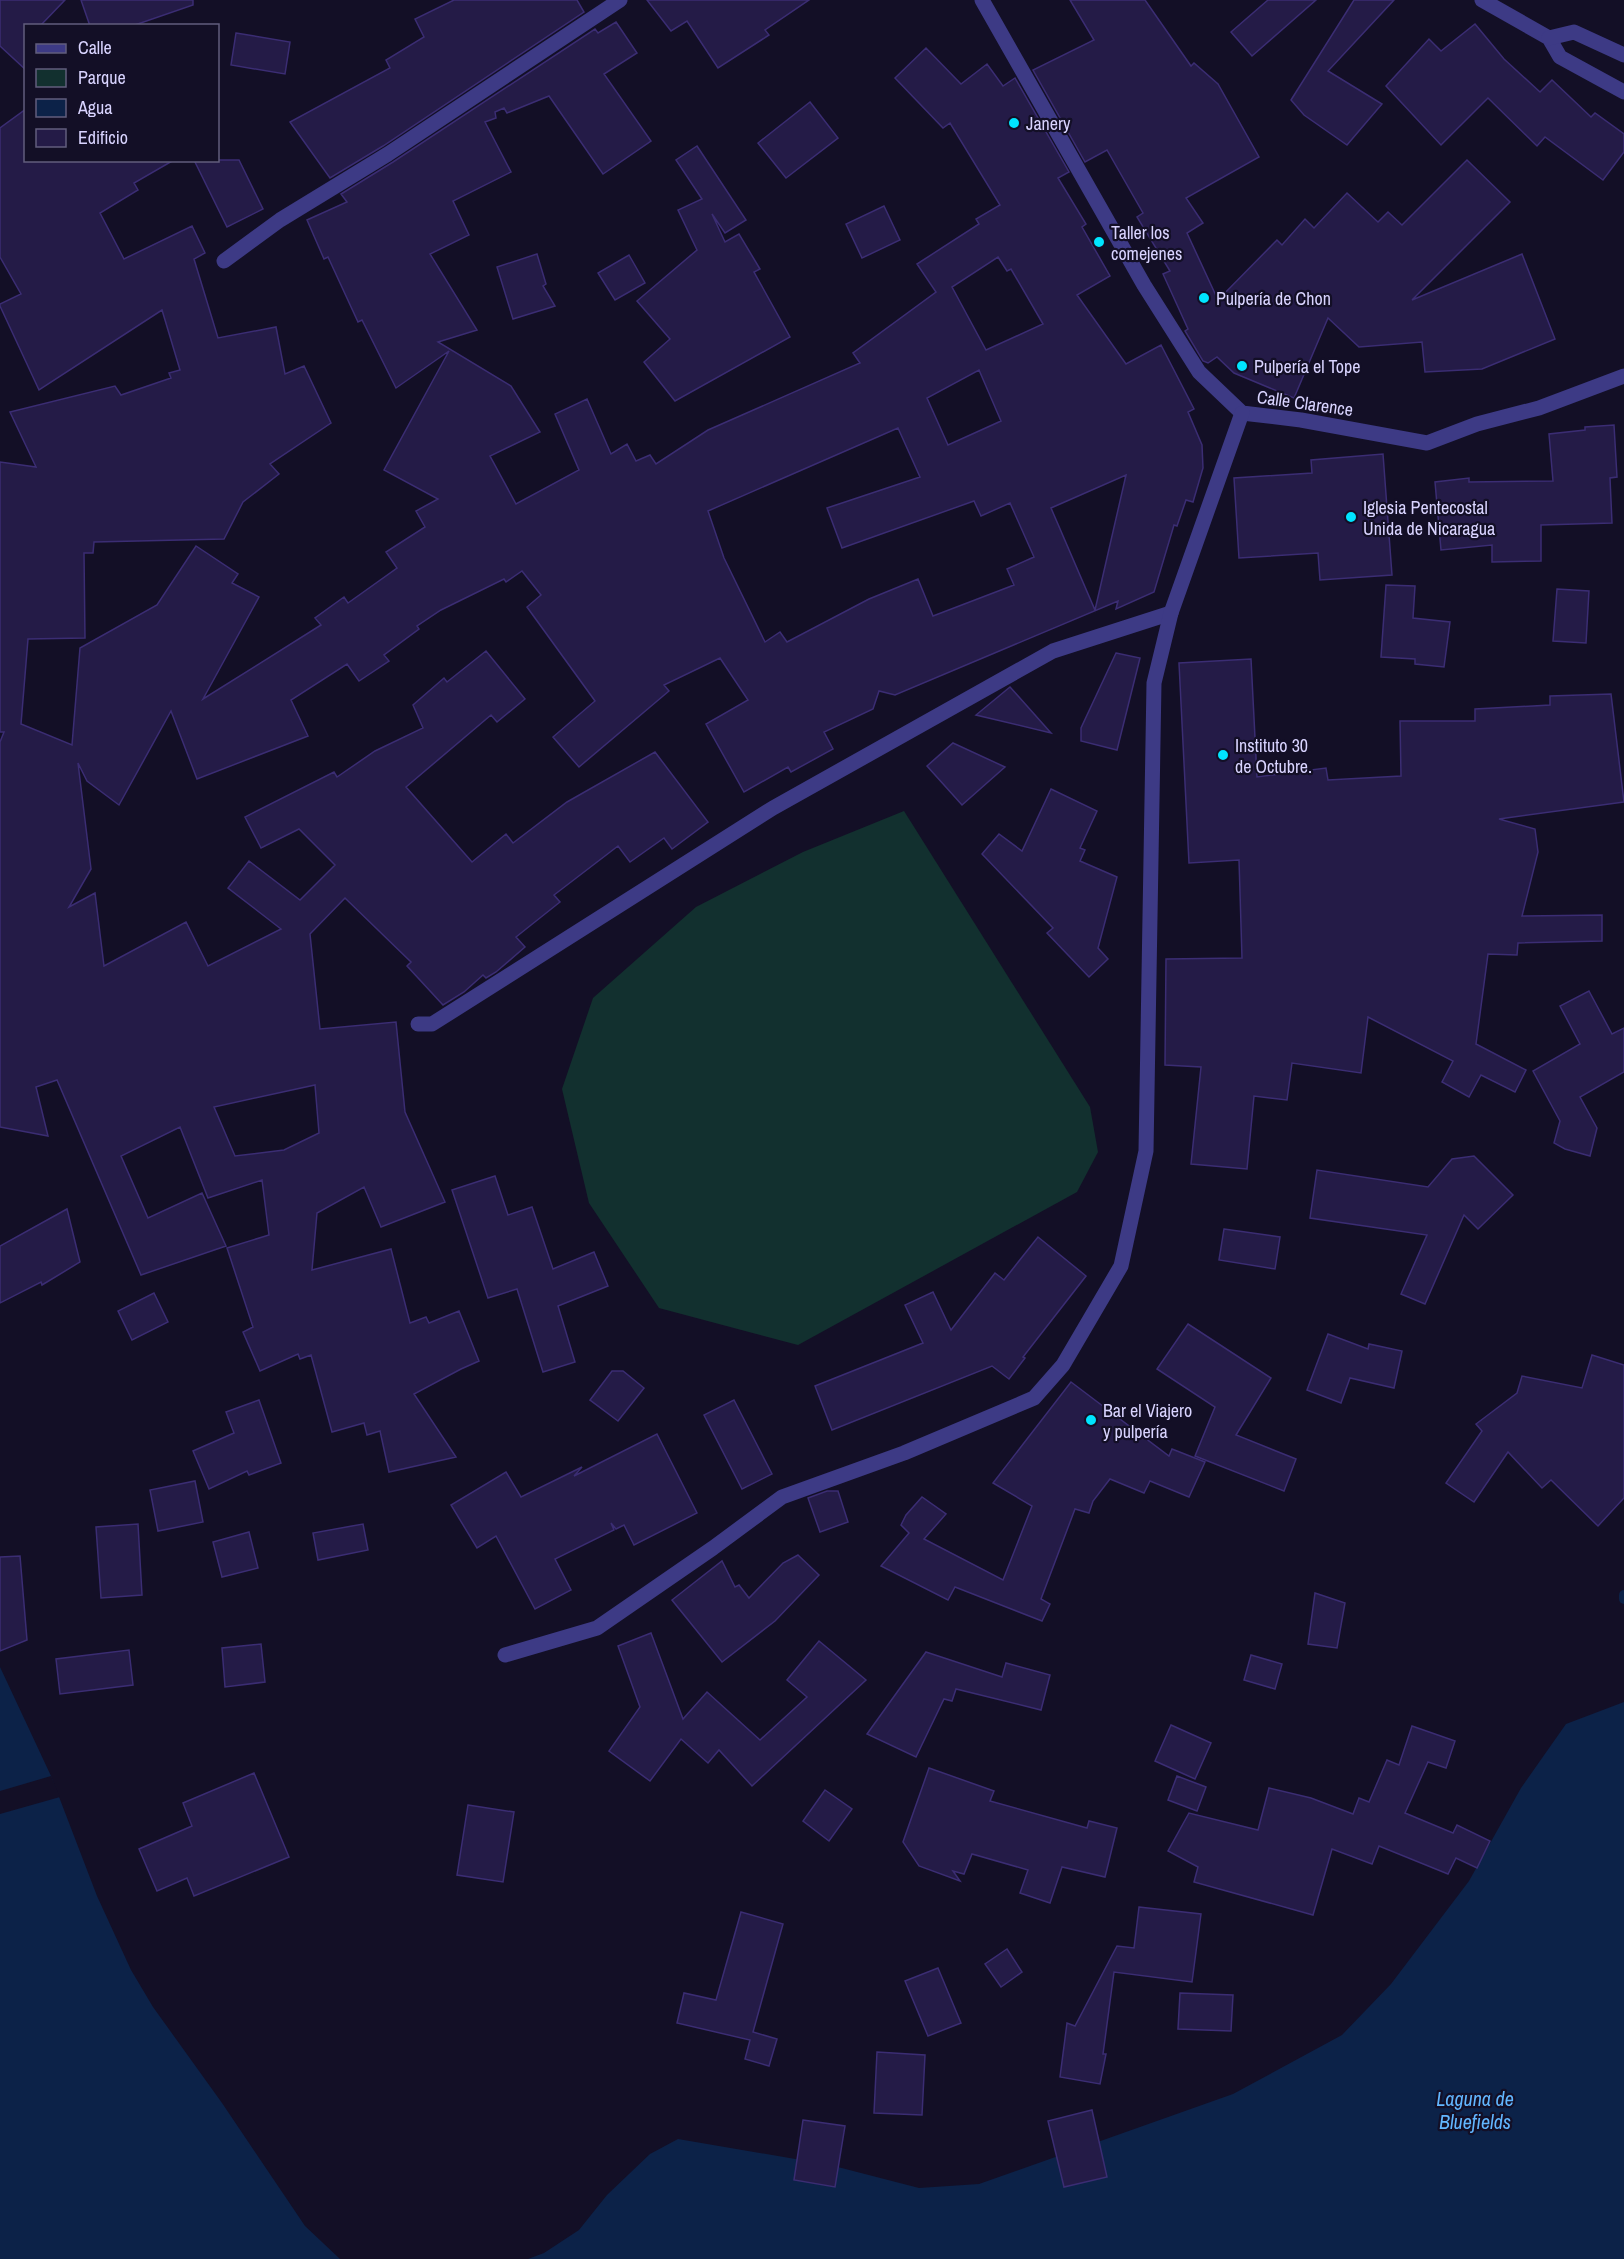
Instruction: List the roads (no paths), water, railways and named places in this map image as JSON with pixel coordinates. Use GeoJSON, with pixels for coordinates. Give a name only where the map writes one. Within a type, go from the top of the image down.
{"type":"FeatureCollection","features":[{"type":"Feature","properties":{"kind":"street"},"geometry":{"type":"LineString","coordinates":[[224,261],[280,220],[388,154],[620,0]]}},
{"type":"Feature","properties":{"kind":"street","name":"Calle Clarence"},"geometry":{"type":"LineString","coordinates":[[982,0],[1144,285],[1199,372],[1242,413],[1301,420],[1427,443],[1477,424],[1539,408],[1624,376]]}},
{"type":"Feature","properties":{"kind":"street"},"geometry":{"type":"LineString","coordinates":[[1482,0],[1549,38],[1560,57],[1624,92]]}},
{"type":"Feature","properties":{"kind":"street"},"geometry":{"type":"LineString","coordinates":[[1549,38],[1574,32],[1624,55]]}},
{"type":"Feature","properties":{"kind":"street"},"geometry":{"type":"LineString","coordinates":[[506,1655],[597,1628],[782,1497],[904,1453],[1034,1398],[1063,1365],[1121,1266],[1146,1151],[1154,683],[1171,613],[1242,413]]}},
{"type":"Feature","properties":{"kind":"street"},"geometry":{"type":"LineString","coordinates":[[418,1024],[432,1024],[773,808],[1053,651],[1171,613]]}},
{"type":"Feature","properties":{"kind":"water"},"geometry":{"type":"Polygon","coordinates":[[[0,1667],[51,1776],[97,1896],[131,1970],[153,2007],[222,2103],[305,2226],[340,2259],[0,2259],[0,1667]]]}},
{"type":"Feature","properties":{"kind":"water","name":"Laguna de Bluefields"},"geometry":{"type":"Polygon","coordinates":[[[1624,1702],[1624,2259],[528,2259],[544,2253],[579,2230],[607,2195],[650,2154],[678,2139],[830,2165],[919,2188],[979,2184],[1233,2094],[1342,2035],[1391,1984],[1469,1881],[1521,1788],[1566,1724],[1624,1702]]]}},
{"type":"Feature","properties":{"kind":"place","name":"Janery"},"geometry":{"type":"Point","coordinates":[1014,123]}},
{"type":"Feature","properties":{"kind":"place","name":"Taller los comejenes"},"geometry":{"type":"Point","coordinates":[1099,242]}},
{"type":"Feature","properties":{"kind":"place","name":"Pulpería de Chon"},"geometry":{"type":"Point","coordinates":[1204,298]}},
{"type":"Feature","properties":{"kind":"place","name":"Pulpería el Tope"},"geometry":{"type":"Point","coordinates":[1242,366]}},
{"type":"Feature","properties":{"kind":"place","name":"Iglesia Pentecostal Unida de Nicaragua"},"geometry":{"type":"Point","coordinates":[1351,517]}},
{"type":"Feature","properties":{"kind":"place","name":"Instituto 30 de Octubre."},"geometry":{"type":"Point","coordinates":[1223,755]}},
{"type":"Feature","properties":{"kind":"place","name":"Bar el Viajero y pulpería"},"geometry":{"type":"Point","coordinates":[1091,1420]}}]}
